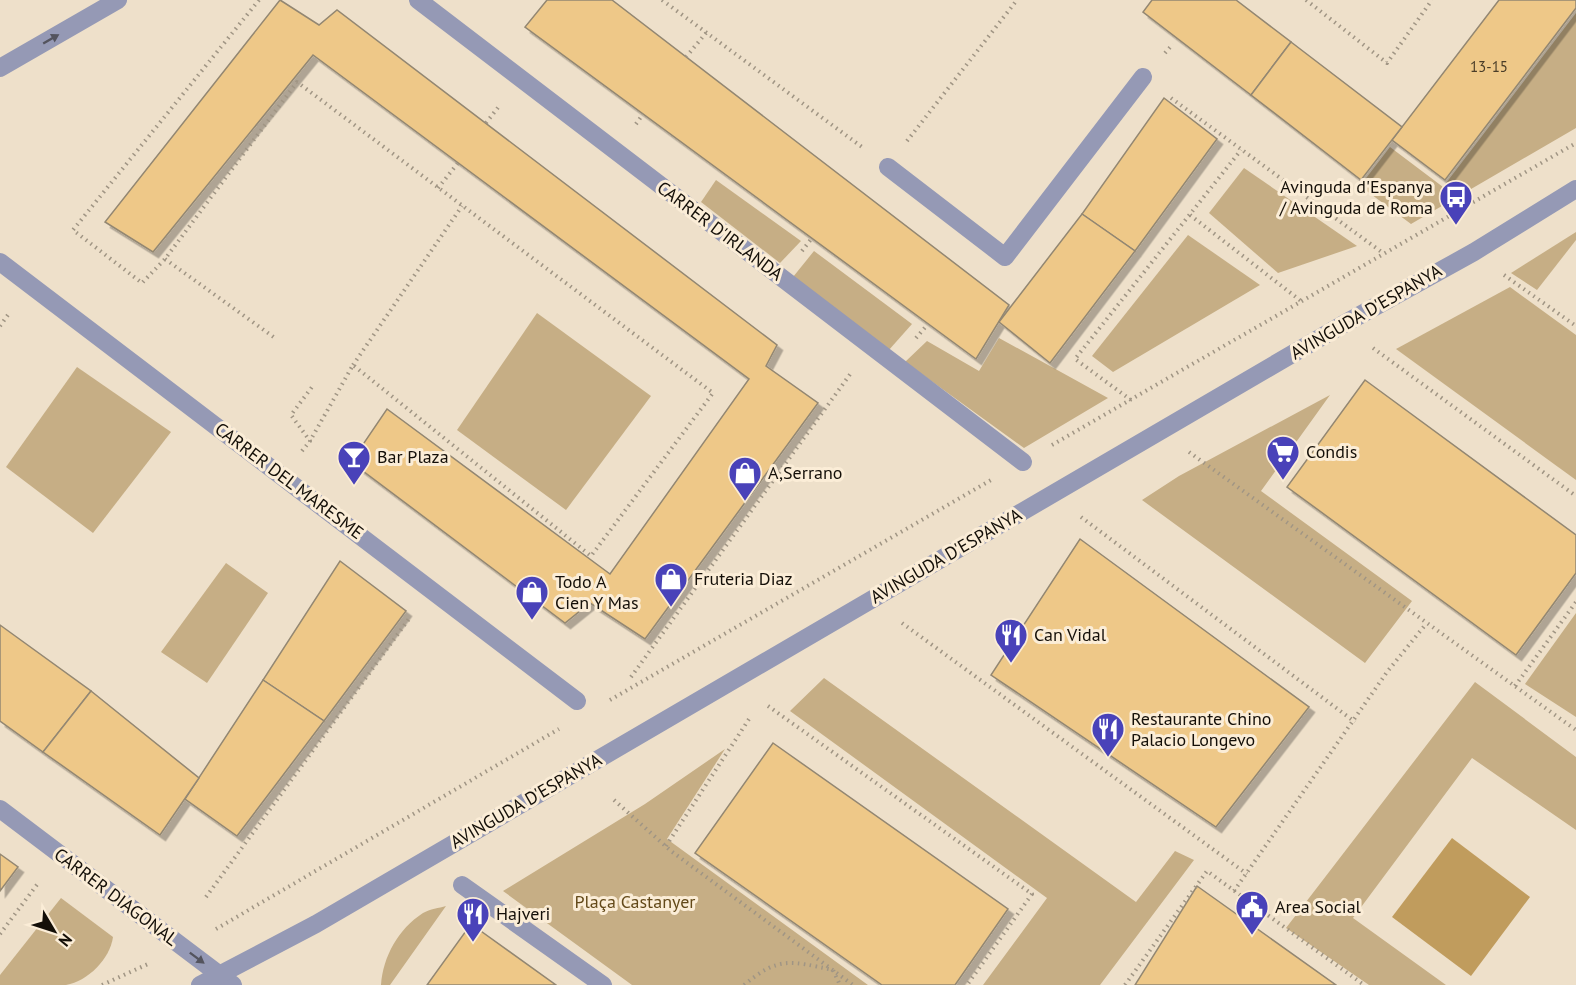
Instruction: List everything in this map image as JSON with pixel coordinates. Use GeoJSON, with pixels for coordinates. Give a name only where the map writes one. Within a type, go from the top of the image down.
{"type":"FeatureCollection","features":[{"type":"Feature","properties":{"kind":"street"},"geometry":{"type":"LineString","coordinates":[[0,68],[118,0]]}},
{"type":"Feature","properties":{"kind":"street","name":"CARRER D'IRLANDA"},"geometry":{"type":"LineString","coordinates":[[418,0],[1023,462]]}},
{"type":"Feature","properties":{"kind":"street"},"geometry":{"type":"LineString","coordinates":[[888,167],[1005,257],[1143,77]]}},
{"type":"Feature","properties":{"kind":"street","name":"AVINGUDA D'ESPANYA"},"geometry":{"type":"LineString","coordinates":[[200,985],[226,980],[316,924],[1389,298],[1474,252],[1576,189]]}},
{"type":"Feature","properties":{"kind":"street","name":"CARRER DEL MARESME"},"geometry":{"type":"LineString","coordinates":[[0,262],[578,701]]}},
{"type":"Feature","properties":{"kind":"street","name":"CARRER DIAGONAL"},"geometry":{"type":"LineString","coordinates":[[0,809],[226,980]]}},
{"type":"Feature","properties":{"kind":"street"},"geometry":{"type":"LineString","coordinates":[[462,885],[603,985]]}},
{"type":"Feature","properties":{"kind":"path"},"geometry":{"type":"LineString","coordinates":[[259,0],[73,230],[142,283],[165,259],[297,82],[713,393],[591,556],[353,365]]}},
{"type":"Feature","properties":{"kind":"path"},"geometry":{"type":"LineString","coordinates":[[662,0],[888,167],[1017,0]]}},
{"type":"Feature","properties":{"kind":"path"},"geometry":{"type":"LineString","coordinates":[[1306,0],[1387,63],[1432,0]]}},
{"type":"Feature","properties":{"kind":"path"},"geometry":{"type":"LineString","coordinates":[[686,57],[706,33]]}},
{"type":"Feature","properties":{"kind":"path"},"geometry":{"type":"LineString","coordinates":[[1143,77],[1383,253]]}},
{"type":"Feature","properties":{"kind":"path"},"geometry":{"type":"LineString","coordinates":[[486,123],[492,114]]}},
{"type":"Feature","properties":{"kind":"path"},"geometry":{"type":"LineString","coordinates":[[1023,462],[1576,142]]}},
{"type":"Feature","properties":{"kind":"path"},"geometry":{"type":"LineString","coordinates":[[1131,400],[1075,359],[1241,150]]}},
{"type":"Feature","properties":{"kind":"path"},"geometry":{"type":"LineString","coordinates":[[438,188],[458,163]]}},
{"type":"Feature","properties":{"kind":"path"},"geometry":{"type":"LineString","coordinates":[[310,441],[353,365],[462,206]]}},
{"type":"Feature","properties":{"kind":"path"},"geometry":{"type":"LineString","coordinates":[[1190,215],[1301,301]]}},
{"type":"Feature","properties":{"kind":"path"},"geometry":{"type":"LineString","coordinates":[[165,259],[275,338]]}},
{"type":"Feature","properties":{"kind":"path"},"geometry":{"type":"LineString","coordinates":[[1498,271],[1576,326]]}},
{"type":"Feature","properties":{"kind":"path"},"geometry":{"type":"LineString","coordinates":[[631,677],[871,346]]}},
{"type":"Feature","properties":{"kind":"path"},"geometry":{"type":"LineString","coordinates":[[1372,348],[1576,496]]}},
{"type":"Feature","properties":{"kind":"path"},"geometry":{"type":"LineString","coordinates":[[291,415],[312,387]]}},
{"type":"Feature","properties":{"kind":"path"},"geometry":{"type":"LineString","coordinates":[[1189,452],[1576,730]]}},
{"type":"Feature","properties":{"kind":"path"},"geometry":{"type":"LineString","coordinates":[[1078,515],[1354,722]]}},
{"type":"Feature","properties":{"kind":"path"},"geometry":{"type":"LineString","coordinates":[[206,897],[431,589]]}},
{"type":"Feature","properties":{"kind":"path"},"geometry":{"type":"LineString","coordinates":[[1515,686],[1576,602]]}},
{"type":"Feature","properties":{"kind":"path"},"geometry":{"type":"LineString","coordinates":[[901,622],[1247,874]]}},
{"type":"Feature","properties":{"kind":"path"},"geometry":{"type":"LineString","coordinates":[[1234,891],[1387,672],[1426,624]]}},
{"type":"Feature","properties":{"kind":"path"},"geometry":{"type":"LineString","coordinates":[[768,706],[1032,894],[967,985]]}},
{"type":"Feature","properties":{"kind":"path"},"geometry":{"type":"LineString","coordinates":[[666,846],[751,716]]}},
{"type":"Feature","properties":{"kind":"path"},"geometry":{"type":"LineString","coordinates":[[614,801],[666,846],[853,985]]}},
{"type":"Feature","properties":{"kind":"path"},"geometry":{"type":"LineString","coordinates":[[1125,985],[1207,871],[1364,985]]}},
{"type":"Feature","properties":{"kind":"path"},"geometry":{"type":"LineString","coordinates":[[0,934],[45,874]]}},
{"type":"Feature","properties":{"kind":"path"},"geometry":{"type":"LineString","coordinates":[[744,985],[769,966],[777,964],[793,962],[833,970]]}},
{"type":"Feature","properties":{"kind":"path"},"geometry":{"type":"LineString","coordinates":[[833,970],[840,985]]}},
{"type":"Feature","properties":{"kind":"green space"},"geometry":{"type":"Polygon","coordinates":[[[1576,13],[1576,128],[1411,224],[1360,186],[1390,147],[1443,187],[1576,13]]]}},
{"type":"Feature","properties":{"kind":"green space"},"geometry":{"type":"Polygon","coordinates":[[[1244,168],[1357,246],[1278,273],[1209,213],[1244,168]]]}},
{"type":"Feature","properties":{"kind":"green space"},"geometry":{"type":"Polygon","coordinates":[[[716,180],[801,241],[780,263],[701,202],[716,180]]]}},
{"type":"Feature","properties":{"kind":"green space"},"geometry":{"type":"Polygon","coordinates":[[[1576,232],[1576,240],[1537,290],[1511,273],[1576,232]]]}},
{"type":"Feature","properties":{"kind":"green space"},"geometry":{"type":"Polygon","coordinates":[[[1188,235],[1260,285],[1113,372],[1092,356],[1188,235]]]}},
{"type":"Feature","properties":{"kind":"green space"},"geometry":{"type":"Polygon","coordinates":[[[814,251],[912,324],[888,351],[793,277],[814,251]]]}},
{"type":"Feature","properties":{"kind":"green space"},"geometry":{"type":"Polygon","coordinates":[[[1510,287],[1576,335],[1576,480],[1396,349],[1510,287]]]}},
{"type":"Feature","properties":{"kind":"green space"},"geometry":{"type":"Polygon","coordinates":[[[537,313],[651,396],[566,510],[457,430],[537,313]]]}},
{"type":"Feature","properties":{"kind":"green space"},"geometry":{"type":"Polygon","coordinates":[[[999,338],[1108,398],[1024,448],[905,362],[927,341],[979,371],[999,338]]]}},
{"type":"Feature","properties":{"kind":"green space"},"geometry":{"type":"Polygon","coordinates":[[[77,367],[171,432],[93,533],[6,467],[77,367]]]}},
{"type":"Feature","properties":{"kind":"green space"},"geometry":{"type":"Polygon","coordinates":[[[1330,395],[1261,491],[1412,601],[1365,663],[1142,500],[1179,476],[1330,395]]]}},
{"type":"Feature","properties":{"kind":"green space"},"geometry":{"type":"Polygon","coordinates":[[[226,563],[268,593],[207,683],[161,652],[226,563]]]}},
{"type":"Feature","properties":{"kind":"green space"},"geometry":{"type":"Polygon","coordinates":[[[1576,613],[1576,717],[1525,684],[1576,613]]]}},
{"type":"Feature","properties":{"kind":"green space"},"geometry":{"type":"Polygon","coordinates":[[[824,678],[1136,902],[1175,851],[1194,860],[1100,985],[983,985],[1047,898],[790,711],[824,678]]]}},
{"type":"Feature","properties":{"kind":"green space"},"geometry":{"type":"Polygon","coordinates":[[[1475,682],[1576,757],[1576,830],[1472,758],[1353,918],[1446,985],[1369,985],[1286,928],[1475,682]]]}},
{"type":"Feature","properties":{"kind":"green space","name":"Plaça Castanyer"},"geometry":{"type":"Polygon","coordinates":[[[725,749],[667,839],[868,985],[632,985],[503,891],[645,804],[725,749]]]}},
{"type":"Feature","properties":{"kind":"green space"},"geometry":{"type":"Polygon","coordinates":[[[61,898],[113,937],[103,961],[90,974],[66,985],[0,985],[0,975],[61,898]]]}},
{"type":"Feature","properties":{"kind":"green space"},"geometry":{"type":"Polygon","coordinates":[[[446,906],[390,985],[381,985],[385,964],[399,935],[423,913],[446,906]]]}},
{"type":"Feature","properties":{"kind":"shaded area"},"geometry":{"type":"Polygon","coordinates":[[[1452,838],[1530,897],[1471,976],[1392,917],[1452,838]]]}},
{"type":"Feature","properties":{"kind":"building"},"geometry":{"type":"Polygon","coordinates":[[[280,0],[319,25],[337,10],[777,345],[766,366],[818,403],[645,639],[590,603],[565,623],[351,462],[387,409],[610,574],[749,379],[313,55],[153,252],[105,222],[280,0]]]}},
{"type":"Feature","properties":{"kind":"building"},"geometry":{"type":"Polygon","coordinates":[[[547,0],[612,0],[1009,305],[976,359],[525,27],[547,0]]]}},
{"type":"Feature","properties":{"kind":"building"},"geometry":{"type":"Polygon","coordinates":[[[1152,0],[1236,0],[1291,42],[1251,95],[1143,12],[1152,0]]]}},
{"type":"Feature","properties":{"kind":"building"},"geometry":{"type":"Polygon","coordinates":[[[1499,0],[1576,0],[1576,8],[1445,180],[1392,140],[1499,0]]]}},
{"type":"Feature","properties":{"kind":"building"},"geometry":{"type":"Polygon","coordinates":[[[1291,42],[1402,127],[1361,180],[1251,95],[1291,42]]]}},
{"type":"Feature","properties":{"kind":"building"},"geometry":{"type":"Polygon","coordinates":[[[1164,98],[1217,139],[1135,251],[1082,214],[1164,98]]]}},
{"type":"Feature","properties":{"kind":"building"},"geometry":{"type":"Polygon","coordinates":[[[1082,214],[1135,251],[1050,363],[999,322],[1082,214]]]}},
{"type":"Feature","properties":{"kind":"building"},"geometry":{"type":"Polygon","coordinates":[[[1365,380],[1576,535],[1576,573],[1516,655],[1287,487],[1365,380]]]}},
{"type":"Feature","properties":{"kind":"building"},"geometry":{"type":"Polygon","coordinates":[[[1080,539],[1309,707],[1216,827],[991,675],[1080,539]]]}},
{"type":"Feature","properties":{"kind":"building"},"geometry":{"type":"Polygon","coordinates":[[[340,561],[406,611],[324,721],[263,680],[340,561]]]}},
{"type":"Feature","properties":{"kind":"building"},"geometry":{"type":"Polygon","coordinates":[[[0,625],[91,691],[43,752],[0,721],[0,625]]]}},
{"type":"Feature","properties":{"kind":"building"},"geometry":{"type":"Polygon","coordinates":[[[263,680],[324,721],[237,836],[185,799],[263,680]]]}},
{"type":"Feature","properties":{"kind":"building"},"geometry":{"type":"Polygon","coordinates":[[[91,691],[199,778],[160,835],[43,752],[91,691]]]}},
{"type":"Feature","properties":{"kind":"building"},"geometry":{"type":"Polygon","coordinates":[[[773,743],[1008,909],[955,985],[882,985],[695,853],[773,743]]]}},
{"type":"Feature","properties":{"kind":"building"},"geometry":{"type":"Polygon","coordinates":[[[0,854],[18,867],[0,891],[0,854]]]}},
{"type":"Feature","properties":{"kind":"building"},"geometry":{"type":"Polygon","coordinates":[[[1197,886],[1336,985],[1135,985],[1197,886]]]}},
{"type":"Feature","properties":{"kind":"building"},"geometry":{"type":"Polygon","coordinates":[[[471,924],[556,985],[427,985],[471,924]]]}},
{"type":"Feature","properties":{"kind":"place","name":"Avinguda d'Espanya / Avinguda de Roma"},"geometry":{"type":"Point","coordinates":[1456,226]}},
{"type":"Feature","properties":{"kind":"place","name":"Condis"},"geometry":{"type":"Point","coordinates":[1283,481]}},
{"type":"Feature","properties":{"kind":"place","name":"Bar Plaza"},"geometry":{"type":"Point","coordinates":[354,486]}},
{"type":"Feature","properties":{"kind":"place","name":"A,Serrano"},"geometry":{"type":"Point","coordinates":[745,502]}},
{"type":"Feature","properties":{"kind":"place","name":"Fruteria Diaz"},"geometry":{"type":"Point","coordinates":[671,608]}},
{"type":"Feature","properties":{"kind":"place","name":"Todo A Cien Y Mas"},"geometry":{"type":"Point","coordinates":[532,621]}},
{"type":"Feature","properties":{"kind":"place","name":"Can Vidal"},"geometry":{"type":"Point","coordinates":[1011,664]}},
{"type":"Feature","properties":{"kind":"place","name":"Restaurante Chino Palacio Longevo"},"geometry":{"type":"Point","coordinates":[1108,758]}},
{"type":"Feature","properties":{"kind":"place","name":"Area Social"},"geometry":{"type":"Point","coordinates":[1252,936]}},
{"type":"Feature","properties":{"kind":"place","name":"Hajveri"},"geometry":{"type":"Point","coordinates":[473,943]}}]}
